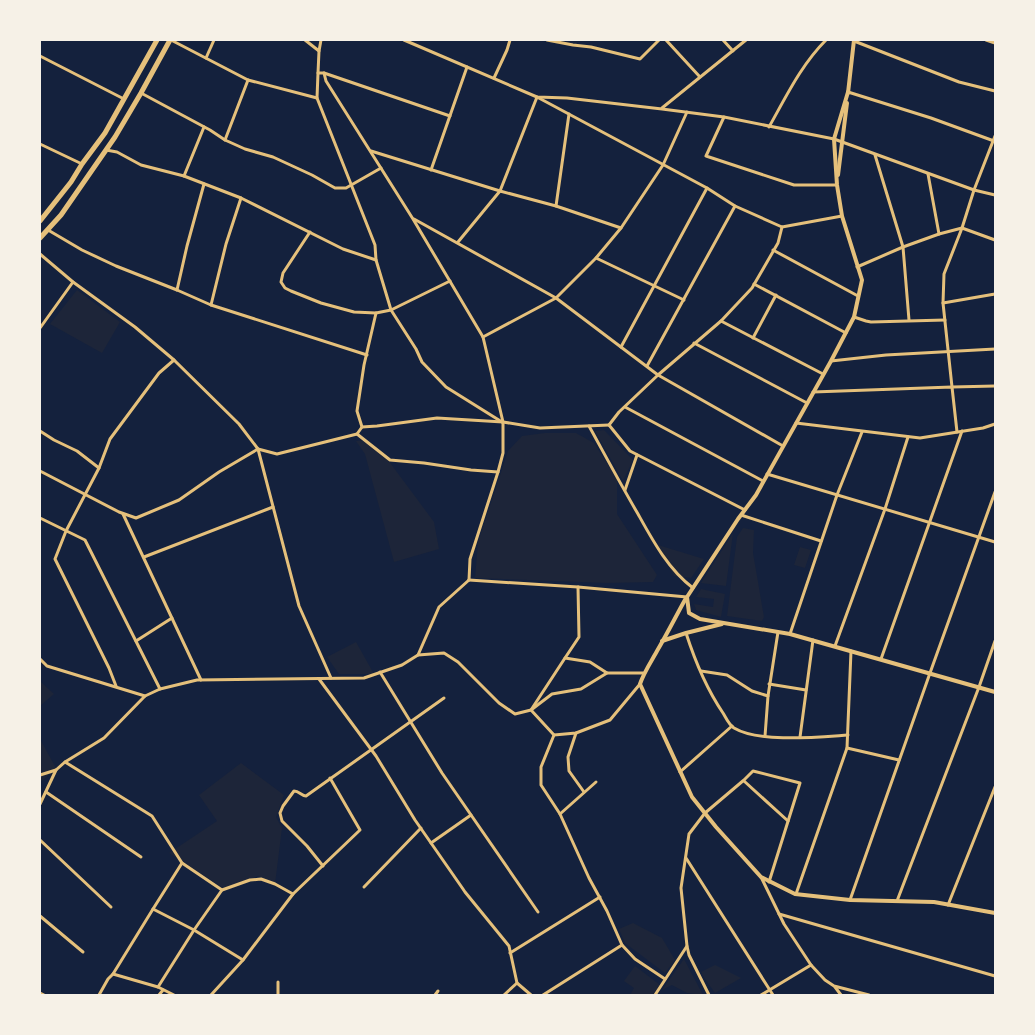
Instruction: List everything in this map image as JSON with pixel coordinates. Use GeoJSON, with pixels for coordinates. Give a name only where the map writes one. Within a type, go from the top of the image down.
{"type":"FeatureCollection","features":[{"type":"Feature","properties":{"kind":"main road"},"geometry":{"type":"LineString","coordinates":[[40,221],[71,182],[105,133],[157,40]]}},
{"type":"Feature","properties":{"kind":"main road"},"geometry":{"type":"LineString","coordinates":[[40,238],[61,215],[115,137],[171,40]]}},
{"type":"Feature","properties":{"kind":"street"},"geometry":{"type":"LineString","coordinates":[[171,40],[248,80],[317,98]]}},
{"type":"Feature","properties":{"kind":"street"},"geometry":{"type":"LineString","coordinates":[[206,58],[214,40]]}},
{"type":"Feature","properties":{"kind":"street"},"geometry":{"type":"LineString","coordinates":[[305,40],[319,51]]}},
{"type":"Feature","properties":{"kind":"street"},"geometry":{"type":"LineString","coordinates":[[321,40],[317,98],[350,186],[375,245],[376,260],[391,310],[416,349],[422,362],[446,387],[503,422]]}},
{"type":"Feature","properties":{"kind":"street"},"geometry":{"type":"LineString","coordinates":[[404,40],[537,97],[707,188],[735,206],[782,227],[842,216]]}},
{"type":"Feature","properties":{"kind":"street"},"geometry":{"type":"LineString","coordinates":[[494,78],[510,40]]}},
{"type":"Feature","properties":{"kind":"street"},"geometry":{"type":"LineString","coordinates":[[547,40],[591,47],[640,59],[659,40]]}},
{"type":"Feature","properties":{"kind":"street"},"geometry":{"type":"LineString","coordinates":[[666,40],[700,78]]}},
{"type":"Feature","properties":{"kind":"street"},"geometry":{"type":"LineString","coordinates":[[723,40],[734,50]]}},
{"type":"Feature","properties":{"kind":"street"},"geometry":{"type":"LineString","coordinates":[[662,108],[746,40]]}},
{"type":"Feature","properties":{"kind":"street"},"geometry":{"type":"LineString","coordinates":[[769,127],[798,75],[815,51],[826,40]]}},
{"type":"Feature","properties":{"kind":"street"},"geometry":{"type":"LineString","coordinates":[[837,185],[854,40],[959,82],[995,91]]}},
{"type":"Feature","properties":{"kind":"street"},"geometry":{"type":"LineString","coordinates":[[986,40],[995,43]]}},
{"type":"Feature","properties":{"kind":"street"},"geometry":{"type":"LineString","coordinates":[[40,56],[124,99]]}},
{"type":"Feature","properties":{"kind":"street"},"geometry":{"type":"LineString","coordinates":[[431,170],[467,67]]}},
{"type":"Feature","properties":{"kind":"street"},"geometry":{"type":"LineString","coordinates":[[318,73],[324,73],[450,116]]}},
{"type":"Feature","properties":{"kind":"street"},"geometry":{"type":"LineString","coordinates":[[324,73],[326,81],[413,219],[483,337],[503,422],[503,453],[470,559],[469,580],[439,607],[418,655]]}},
{"type":"Feature","properties":{"kind":"street"},"geometry":{"type":"LineString","coordinates":[[225,140],[248,80]]}},
{"type":"Feature","properties":{"kind":"street"},"geometry":{"type":"LineString","coordinates":[[554,735],[576,733],[610,720],[640,684],[643,673],[672,620],[756,495],[854,317],[862,280],[842,216],[837,185],[834,139],[848,92]]}},
{"type":"Feature","properties":{"kind":"street"},"geometry":{"type":"LineString","coordinates":[[848,92],[931,118],[994,141]]}},
{"type":"Feature","properties":{"kind":"street"},"geometry":{"type":"LineString","coordinates":[[141,93],[225,140],[245,149],[273,157],[312,175],[334,188],[346,188],[381,168]]}},
{"type":"Feature","properties":{"kind":"street"},"geometry":{"type":"LineString","coordinates":[[537,97],[567,98],[662,108],[724,117],[834,139],[974,190],[995,195]]}},
{"type":"Feature","properties":{"kind":"street"},"geometry":{"type":"LineString","coordinates":[[458,242],[500,191],[537,97]]}},
{"type":"Feature","properties":{"kind":"street"},"geometry":{"type":"LineString","coordinates":[[483,337],[556,298],[596,258],[621,228],[663,165],[687,112]]}},
{"type":"Feature","properties":{"kind":"street"},"geometry":{"type":"LineString","coordinates":[[556,206],[569,114]]}},
{"type":"Feature","properties":{"kind":"street"},"geometry":{"type":"LineString","coordinates":[[724,117],[706,156],[794,185],[837,185]]}},
{"type":"Feature","properties":{"kind":"street"},"geometry":{"type":"LineString","coordinates":[[184,176],[204,127]]}},
{"type":"Feature","properties":{"kind":"street"},"geometry":{"type":"LineString","coordinates":[[882,660],[930,523],[959,432],[943,303],[944,274],[995,136]]}},
{"type":"Feature","properties":{"kind":"street"},"geometry":{"type":"LineString","coordinates":[[40,144],[82,164]]}},
{"type":"Feature","properties":{"kind":"street"},"geometry":{"type":"LineString","coordinates":[[105,150],[117,152],[141,165],[184,176],[240,198],[343,249],[376,260]]}},
{"type":"Feature","properties":{"kind":"street"},"geometry":{"type":"LineString","coordinates":[[370,150],[500,191],[556,206],[621,228]]}},
{"type":"Feature","properties":{"kind":"street"},"geometry":{"type":"LineString","coordinates":[[875,154],[903,247],[909,320]]}},
{"type":"Feature","properties":{"kind":"street"},"geometry":{"type":"LineString","coordinates":[[928,173],[939,234]]}},
{"type":"Feature","properties":{"kind":"street"},"geometry":{"type":"LineString","coordinates":[[177,290],[204,184]]}},
{"type":"Feature","properties":{"kind":"street"},"geometry":{"type":"LineString","coordinates":[[621,347],[707,188]]}},
{"type":"Feature","properties":{"kind":"street"},"geometry":{"type":"LineString","coordinates":[[211,305],[240,198]]}},
{"type":"Feature","properties":{"kind":"street"},"geometry":{"type":"LineString","coordinates":[[647,366],[735,206]]}},
{"type":"Feature","properties":{"kind":"street"},"geometry":{"type":"LineString","coordinates":[[413,219],[458,242],[556,298],[658,375],[783,446]]}},
{"type":"Feature","properties":{"kind":"street"},"geometry":{"type":"LineString","coordinates":[[362,427],[437,418],[503,422],[540,428],[609,424],[658,375],[721,321],[752,288],[778,243],[782,227]]}},
{"type":"Feature","properties":{"kind":"street"},"geometry":{"type":"LineString","coordinates":[[857,267],[903,247],[962,228],[995,240]]}},
{"type":"Feature","properties":{"kind":"street"},"geometry":{"type":"LineString","coordinates":[[48,229],[82,250],[116,266],[211,305],[367,355]]}},
{"type":"Feature","properties":{"kind":"street"},"geometry":{"type":"LineString","coordinates":[[310,232],[284,273],[281,282],[284,288],[322,303],[354,312],[376,313],[391,310],[450,280]]}},
{"type":"Feature","properties":{"kind":"street"},"geometry":{"type":"LineString","coordinates":[[774,250],[858,296]]}},
{"type":"Feature","properties":{"kind":"street"},"geometry":{"type":"LineString","coordinates":[[40,254],[73,282],[135,327],[174,360],[239,424],[258,449],[299,606],[331,678]]}},
{"type":"Feature","properties":{"kind":"street"},"geometry":{"type":"LineString","coordinates":[[596,258],[684,300]]}},
{"type":"Feature","properties":{"kind":"street"},"geometry":{"type":"LineString","coordinates":[[40,328],[73,282]]}},
{"type":"Feature","properties":{"kind":"street"},"geometry":{"type":"LineString","coordinates":[[754,284],[846,333]]}},
{"type":"Feature","properties":{"kind":"street"},"geometry":{"type":"LineString","coordinates":[[943,303],[995,294]]}},
{"type":"Feature","properties":{"kind":"street"},"geometry":{"type":"LineString","coordinates":[[753,338],[776,295]]}},
{"type":"Feature","properties":{"kind":"street"},"geometry":{"type":"LineString","coordinates":[[362,427],[357,411],[364,365],[376,313]]}},
{"type":"Feature","properties":{"kind":"street"},"geometry":{"type":"LineString","coordinates":[[854,317],[871,322],[945,320]]}},
{"type":"Feature","properties":{"kind":"street"},"geometry":{"type":"LineString","coordinates":[[721,321],[823,374]]}},
{"type":"Feature","properties":{"kind":"street"},"geometry":{"type":"LineString","coordinates":[[694,343],[807,403]]}},
{"type":"Feature","properties":{"kind":"street"},"geometry":{"type":"LineString","coordinates":[[831,361],[886,355],[995,349]]}},
{"type":"Feature","properties":{"kind":"street"},"geometry":{"type":"LineString","coordinates":[[116,686],[55,559],[66,530],[99,468],[110,439],[159,373],[174,360]]}},
{"type":"Feature","properties":{"kind":"street"},"geometry":{"type":"LineString","coordinates":[[812,392],[995,386]]}},
{"type":"Feature","properties":{"kind":"street"},"geometry":{"type":"LineString","coordinates":[[625,407],[764,481]]}},
{"type":"Feature","properties":{"kind":"street"},"geometry":{"type":"LineString","coordinates":[[796,423],[920,438],[983,428],[995,424]]}},
{"type":"Feature","properties":{"kind":"street"},"geometry":{"type":"LineString","coordinates":[[609,424],[630,451],[745,510]]}},
{"type":"Feature","properties":{"kind":"street"},"geometry":{"type":"LineString","coordinates":[[590,426],[659,550],[676,572],[693,588]]}},
{"type":"Feature","properties":{"kind":"street"},"geometry":{"type":"LineString","coordinates":[[40,471],[123,514],[136,518],[179,500],[219,472],[258,449],[277,454],[357,434],[362,427]]}},
{"type":"Feature","properties":{"kind":"street"},"geometry":{"type":"LineString","coordinates":[[40,431],[77,451],[99,468]]}},
{"type":"Feature","properties":{"kind":"street"},"geometry":{"type":"LineString","coordinates":[[790,634],[820,541],[862,432]]}},
{"type":"Feature","properties":{"kind":"street"},"geometry":{"type":"LineString","coordinates":[[357,434],[390,460],[498,472]]}},
{"type":"Feature","properties":{"kind":"street"},"geometry":{"type":"LineString","coordinates":[[835,646],[885,509],[908,437]]}},
{"type":"Feature","properties":{"kind":"street"},"geometry":{"type":"LineString","coordinates":[[624,490],[637,455]]}},
{"type":"Feature","properties":{"kind":"street"},"geometry":{"type":"LineString","coordinates":[[768,474],[995,542]]}},
{"type":"Feature","properties":{"kind":"street"},"geometry":{"type":"LineString","coordinates":[[850,900],[995,492]]}},
{"type":"Feature","properties":{"kind":"street"},"geometry":{"type":"LineString","coordinates":[[144,558],[273,507]]}},
{"type":"Feature","properties":{"kind":"street"},"geometry":{"type":"LineString","coordinates":[[123,514],[201,680]]}},
{"type":"Feature","properties":{"kind":"street"},"geometry":{"type":"LineString","coordinates":[[741,516],[820,541]]}},
{"type":"Feature","properties":{"kind":"street"},"geometry":{"type":"LineString","coordinates":[[40,518],[85,540],[160,689]]}},
{"type":"Feature","properties":{"kind":"street"},"geometry":{"type":"LineString","coordinates":[[469,580],[687,597]]}},
{"type":"Feature","properties":{"kind":"street"},"geometry":{"type":"LineString","coordinates":[[531,710],[579,637],[578,587]]}},
{"type":"Feature","properties":{"kind":"street"},"geometry":{"type":"LineString","coordinates":[[687,597],[689,613],[700,619],[790,634],[995,692]]}},
{"type":"Feature","properties":{"kind":"street"},"geometry":{"type":"LineString","coordinates":[[136,641],[172,618]]}},
{"type":"Feature","properties":{"kind":"street"},"geometry":{"type":"LineString","coordinates":[[662,641],[725,624]]}},
{"type":"Feature","properties":{"kind":"street"},"geometry":{"type":"LineString","coordinates":[[765,736],[769,684],[778,632]]}},
{"type":"Feature","properties":{"kind":"street"},"geometry":{"type":"LineString","coordinates":[[686,633],[711,696],[732,726],[743,732],[765,736],[848,735]]}},
{"type":"Feature","properties":{"kind":"street"},"geometry":{"type":"LineString","coordinates":[[800,737],[813,640]]}},
{"type":"Feature","properties":{"kind":"street"},"geometry":{"type":"LineString","coordinates":[[897,901],[995,641]]}},
{"type":"Feature","properties":{"kind":"street"},"geometry":{"type":"LineString","coordinates":[[796,895],[847,748],[851,651]]}},
{"type":"Feature","properties":{"kind":"street"},"geometry":{"type":"LineString","coordinates":[[40,804],[56,770],[65,762],[104,738],[145,696],[160,689],[196,680],[364,678],[402,665],[418,655],[444,654],[458,662],[499,703],[515,714],[531,710],[552,694],[582,689],[607,672]]}},
{"type":"Feature","properties":{"kind":"street"},"geometry":{"type":"LineString","coordinates":[[565,658],[590,662],[607,672],[643,673]]}},
{"type":"Feature","properties":{"kind":"street"},"geometry":{"type":"LineString","coordinates":[[40,659],[46,666],[145,696]]}},
{"type":"Feature","properties":{"kind":"street"},"geometry":{"type":"LineString","coordinates":[[700,670],[727,675],[752,691],[768,696]]}},
{"type":"Feature","properties":{"kind":"street"},"geometry":{"type":"LineString","coordinates":[[380,672],[442,773],[538,912]]}},
{"type":"Feature","properties":{"kind":"street"},"geometry":{"type":"LineString","coordinates":[[318,678],[371,750],[464,892],[509,946],[517,984],[531,995]]}},
{"type":"Feature","properties":{"kind":"street"},"geometry":{"type":"LineString","coordinates":[[640,684],[692,797],[760,877],[784,924],[811,964],[841,995]]}},
{"type":"Feature","properties":{"kind":"street"},"geometry":{"type":"LineString","coordinates":[[769,684],[806,690]]}},
{"type":"Feature","properties":{"kind":"street"},"geometry":{"type":"LineString","coordinates":[[323,866],[282,821],[280,813],[291,794],[294,791],[298,791],[306,796],[444,698]]}},
{"type":"Feature","properties":{"kind":"street"},"geometry":{"type":"LineString","coordinates":[[531,710],[554,735]]}},
{"type":"Feature","properties":{"kind":"street"},"geometry":{"type":"LineString","coordinates":[[680,772],[732,726]]}},
{"type":"Feature","properties":{"kind":"street"},"geometry":{"type":"LineString","coordinates":[[576,733],[568,757],[569,772],[584,792]]}},
{"type":"Feature","properties":{"kind":"street"},"geometry":{"type":"LineString","coordinates":[[554,735],[541,768],[541,785],[560,814],[622,946],[634,959],[664,979]]}},
{"type":"Feature","properties":{"kind":"street"},"geometry":{"type":"LineString","coordinates":[[847,748],[899,760]]}},
{"type":"Feature","properties":{"kind":"street"},"geometry":{"type":"LineString","coordinates":[[65,762],[152,816],[182,863],[222,890]]}},
{"type":"Feature","properties":{"kind":"street"},"geometry":{"type":"LineString","coordinates":[[40,775],[56,770]]}},
{"type":"Feature","properties":{"kind":"street"},"geometry":{"type":"LineString","coordinates":[[709,995],[689,955],[687,946],[681,888],[689,834],[705,813],[753,771],[800,783],[769,882]]}},
{"type":"Feature","properties":{"kind":"street"},"geometry":{"type":"LineString","coordinates":[[211,995],[243,960],[293,894],[360,830],[330,778]]}},
{"type":"Feature","properties":{"kind":"street"},"geometry":{"type":"LineString","coordinates":[[744,780],[788,820]]}},
{"type":"Feature","properties":{"kind":"street"},"geometry":{"type":"LineString","coordinates":[[560,814],[596,782]]}},
{"type":"Feature","properties":{"kind":"street"},"geometry":{"type":"LineString","coordinates":[[948,905],[995,787]]}},
{"type":"Feature","properties":{"kind":"street"},"geometry":{"type":"LineString","coordinates":[[46,792],[141,857]]}},
{"type":"Feature","properties":{"kind":"street"},"geometry":{"type":"LineString","coordinates":[[431,843],[471,815]]}},
{"type":"Feature","properties":{"kind":"street"},"geometry":{"type":"LineString","coordinates":[[364,887],[421,828]]}},
{"type":"Feature","properties":{"kind":"street"},"geometry":{"type":"LineString","coordinates":[[40,840],[112,907]]}},
{"type":"Feature","properties":{"kind":"street"},"geometry":{"type":"LineString","coordinates":[[685,857],[773,995]]}},
{"type":"Feature","properties":{"kind":"street"},"geometry":{"type":"LineString","coordinates":[[100,995],[108,979],[113,974],[182,863]]}},
{"type":"Feature","properties":{"kind":"street"},"geometry":{"type":"LineString","coordinates":[[760,877],[796,895],[850,900],[934,902],[995,913]]}},
{"type":"Feature","properties":{"kind":"street"},"geometry":{"type":"LineString","coordinates":[[158,987],[222,890],[250,880],[261,879],[293,894]]}},
{"type":"Feature","properties":{"kind":"street"},"geometry":{"type":"LineString","coordinates":[[510,953],[600,897]]}},
{"type":"Feature","properties":{"kind":"street"},"geometry":{"type":"LineString","coordinates":[[153,909],[194,930],[243,960]]}},
{"type":"Feature","properties":{"kind":"street"},"geometry":{"type":"LineString","coordinates":[[779,914],[995,976]]}},
{"type":"Feature","properties":{"kind":"street"},"geometry":{"type":"LineString","coordinates":[[40,916],[83,952]]}},
{"type":"Feature","properties":{"kind":"street"},"geometry":{"type":"LineString","coordinates":[[542,995],[622,946]]}},
{"type":"Feature","properties":{"kind":"street"},"geometry":{"type":"LineString","coordinates":[[655,995],[687,946]]}},
{"type":"Feature","properties":{"kind":"street"},"geometry":{"type":"LineString","coordinates":[[761,995],[811,964]]}},
{"type":"Feature","properties":{"kind":"street"},"geometry":{"type":"LineString","coordinates":[[113,974],[158,987],[174,995]]}},
{"type":"Feature","properties":{"kind":"street"},"geometry":{"type":"LineString","coordinates":[[278,982],[278,995]]}},
{"type":"Feature","properties":{"kind":"street"},"geometry":{"type":"LineString","coordinates":[[504,995],[517,984]]}},
{"type":"Feature","properties":{"kind":"street"},"geometry":{"type":"LineString","coordinates":[[834,986],[869,995]]}},
{"type":"Feature","properties":{"kind":"street"},"geometry":{"type":"LineString","coordinates":[[159,995],[163,990]]}},
{"type":"Feature","properties":{"kind":"street"},"geometry":{"type":"LineString","coordinates":[[435,995],[438,991]]}},
{"type":"Feature","properties":{"kind":"street"},"geometry":{"type":"LineString","coordinates":[[40,993],[44,995]]}},
{"type":"Feature","properties":{"kind":"shaded area"},"geometry":{"type":"Polygon","coordinates":[[[77,290],[120,322],[102,353],[50,324],[77,290]]]}},
{"type":"Feature","properties":{"kind":"shaded area"},"geometry":{"type":"Polygon","coordinates":[[[604,430],[633,460],[623,481],[595,431],[604,430]]]}},
{"type":"Feature","properties":{"kind":"shaded area"},"geometry":{"type":"Polygon","coordinates":[[[545,433],[576,433],[594,443],[617,479],[617,514],[657,575],[653,582],[606,583],[475,578],[478,542],[508,451],[522,436],[545,433]]]}},
{"type":"Feature","properties":{"kind":"shaded area"},"geometry":{"type":"Polygon","coordinates":[[[365,440],[385,456],[434,522],[439,549],[394,562],[365,454],[356,441],[365,440]]]}},
{"type":"Feature","properties":{"kind":"shaded area"},"geometry":{"type":"Polygon","coordinates":[[[743,528],[754,530],[753,553],[764,617],[762,621],[727,616],[737,537],[743,528]]]}},
{"type":"Feature","properties":{"kind":"shaded area"},"geometry":{"type":"Polygon","coordinates":[[[733,533],[726,586],[701,583],[733,533]]]}},
{"type":"Feature","properties":{"kind":"shaded area"},"geometry":{"type":"Polygon","coordinates":[[[658,545],[704,559],[691,578],[674,576],[658,545]]]}},
{"type":"Feature","properties":{"kind":"shaded area"},"geometry":{"type":"Polygon","coordinates":[[[800,547],[811,550],[805,568],[794,565],[800,547]]]}},
{"type":"Feature","properties":{"kind":"shaded area"},"geometry":{"type":"Polygon","coordinates":[[[701,589],[725,594],[721,617],[696,610],[694,604],[713,607],[714,599],[696,597],[701,589]]]}},
{"type":"Feature","properties":{"kind":"shaded area"},"geometry":{"type":"Polygon","coordinates":[[[356,642],[374,674],[339,674],[327,657],[356,642]]]}},
{"type":"Feature","properties":{"kind":"shaded area"},"geometry":{"type":"Polygon","coordinates":[[[40,681],[54,694],[40,706],[40,681]]]}},
{"type":"Feature","properties":{"kind":"shaded area"},"geometry":{"type":"Polygon","coordinates":[[[40,739],[56,768],[40,782],[40,739]]]}},
{"type":"Feature","properties":{"kind":"shaded area"},"geometry":{"type":"Polygon","coordinates":[[[241,763],[284,795],[276,817],[282,828],[275,884],[258,876],[226,890],[169,853],[217,821],[199,795],[241,763]]]}},
{"type":"Feature","properties":{"kind":"shaded area"},"geometry":{"type":"Polygon","coordinates":[[[633,923],[662,938],[675,960],[665,973],[625,943],[619,929],[633,923]]]}},
{"type":"Feature","properties":{"kind":"shaded area"},"geometry":{"type":"Polygon","coordinates":[[[684,959],[703,995],[687,993],[672,985],[662,990],[684,959]]]}},
{"type":"Feature","properties":{"kind":"shaded area"},"geometry":{"type":"Polygon","coordinates":[[[715,965],[741,978],[715,993],[701,972],[715,965]]]}},
{"type":"Feature","properties":{"kind":"shaded area"},"geometry":{"type":"Polygon","coordinates":[[[635,966],[660,985],[653,995],[630,995],[634,988],[624,981],[635,966]]]}}]}
